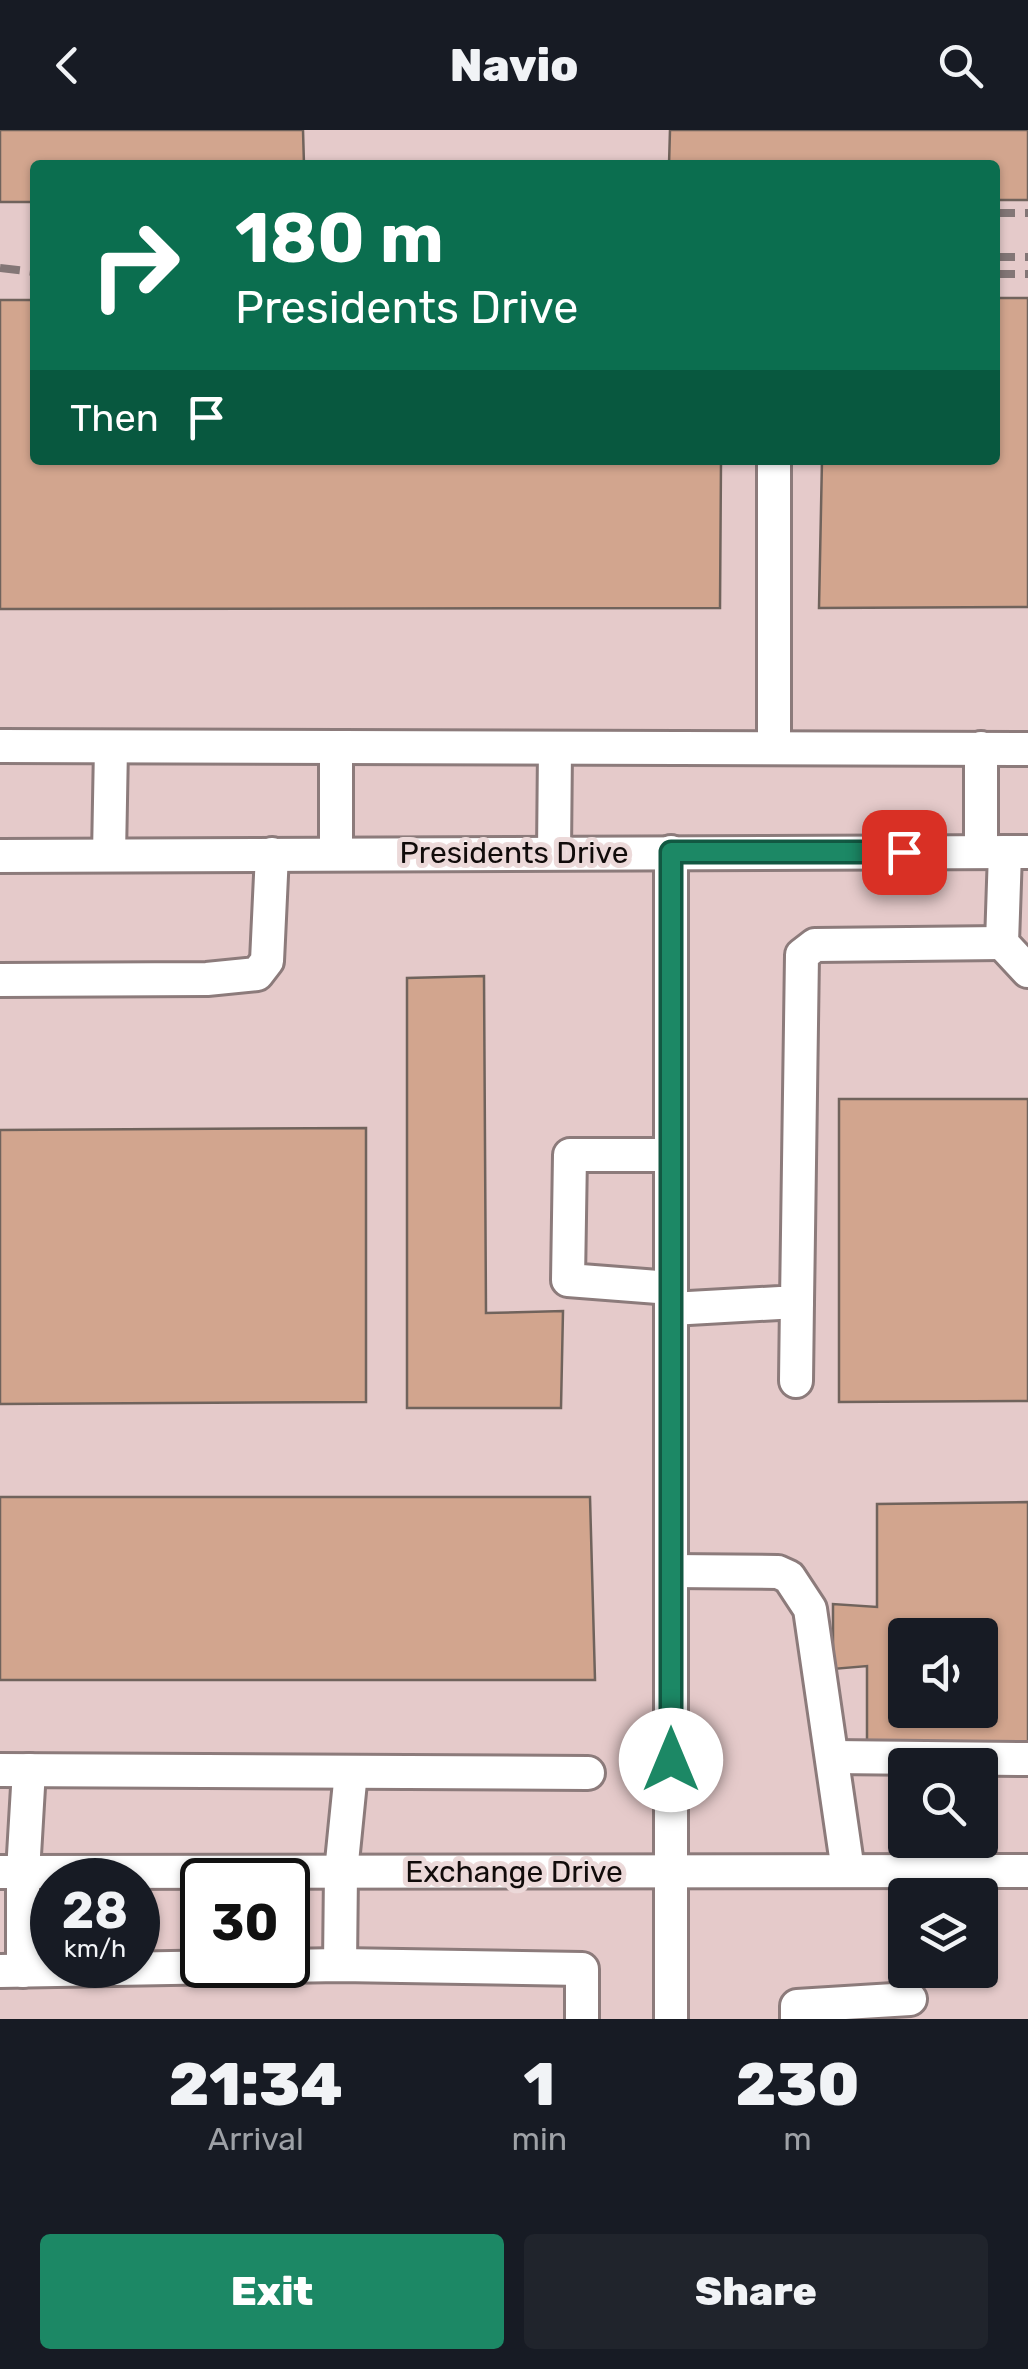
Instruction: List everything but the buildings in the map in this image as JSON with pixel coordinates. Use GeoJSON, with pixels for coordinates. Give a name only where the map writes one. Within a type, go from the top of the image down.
{"type":"FeatureCollection","features":[{"type":"Feature","properties":{"kind":"street"},"geometry":{"type":"LineString","coordinates":[[774,465],[774,748]]}},
{"type":"Feature","properties":{"kind":"street"},"geometry":{"type":"LineString","coordinates":[[0,746],[1028,749]]}},
{"type":"Feature","properties":{"kind":"street"},"geometry":{"type":"LineString","coordinates":[[110,747],[110,855]]}},
{"type":"Feature","properties":{"kind":"street"},"geometry":{"type":"LineString","coordinates":[[336,748],[336,854]]}},
{"type":"Feature","properties":{"kind":"street"},"geometry":{"type":"LineString","coordinates":[[554,853],[555,748]]}},
{"type":"Feature","properties":{"kind":"street"},"geometry":{"type":"LineString","coordinates":[[981,748],[1005,852],[1002,942],[1028,971]]}},
{"type":"Feature","properties":{"kind":"street"},"geometry":{"type":"LineString","coordinates":[[671,852],[671,2019]]}},
{"type":"Feature","properties":{"kind":"street","name":"Presidents Drive"},"geometry":{"type":"LineString","coordinates":[[0,856],[1005,852]]}},
{"type":"Feature","properties":{"kind":"street"},"geometry":{"type":"LineString","coordinates":[[0,980],[207,979],[257,974],[267,961],[272,854]]}},
{"type":"Feature","properties":{"kind":"street"},"geometry":{"type":"LineString","coordinates":[[796,1381],[802,955],[815,944],[1002,942]]}},
{"type":"Feature","properties":{"kind":"street"},"geometry":{"type":"LineString","coordinates":[[671,1155],[570,1155],[568,1280],[671,1299],[796,1302]]}},
{"type":"Feature","properties":{"kind":"street"},"geometry":{"type":"LineString","coordinates":[[671,1571],[778,1572],[789,1577],[810,1609],[848,1872]]}},
{"type":"Feature","properties":{"kind":"street"},"geometry":{"type":"LineString","coordinates":[[833,1757],[1028,1759]]}},
{"type":"Feature","properties":{"kind":"street"},"geometry":{"type":"LineString","coordinates":[[582,2019],[582,1969],[340,1965],[12,1971],[14,1770],[588,1773]]}},
{"type":"Feature","properties":{"kind":"street"},"geometry":{"type":"LineString","coordinates":[[340,1965],[341,1872],[351,1772]]}},
{"type":"Feature","properties":{"kind":"street","name":"Exchange Drive"},"geometry":{"type":"LineString","coordinates":[[12,1872],[1028,1870]]}},
{"type":"Feature","properties":{"kind":"street"},"geometry":{"type":"LineString","coordinates":[[797,2019],[797,2006],[910,1999]]}},
{"type":"Feature","properties":{"kind":"shaded area"},"geometry":{"type":"Polygon","coordinates":[[[0,130],[1028,130],[1028,2019],[0,2019],[0,130]]]}},
{"type":"Feature","properties":{"kind":"railway"},"geometry":{"type":"LineString","coordinates":[[1000,213],[1028,213]]}},
{"type":"Feature","properties":{"kind":"railway"},"geometry":{"type":"LineString","coordinates":[[1000,257],[1028,257]]}},
{"type":"Feature","properties":{"kind":"railway"},"geometry":{"type":"LineString","coordinates":[[0,268],[30,271]]}},
{"type":"Feature","properties":{"kind":"railway"},"geometry":{"type":"LineString","coordinates":[[1000,274],[1028,274]]}},
{"type":"Feature","properties":{"kind":"route"},"geometry":{"type":"LineString","coordinates":[[671,1760],[671,852],[904,852]]}}]}
